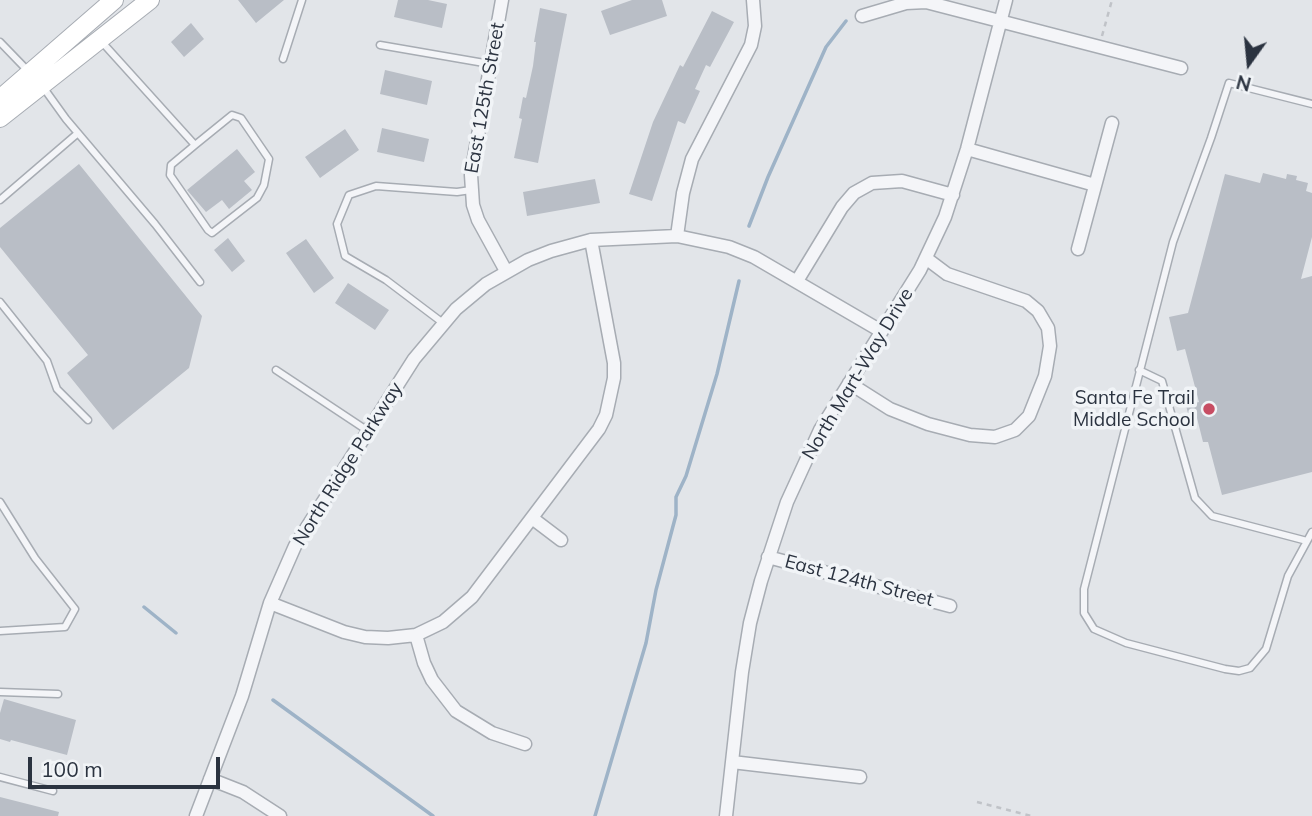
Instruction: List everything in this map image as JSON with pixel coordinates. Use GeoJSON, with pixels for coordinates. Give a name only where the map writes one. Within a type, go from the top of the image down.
{"type":"FeatureCollection","features":[{"type":"Feature","properties":{"kind":"main road"},"geometry":{"type":"LineString","coordinates":[[0,118],[114,0]]}},
{"type":"Feature","properties":{"kind":"main road"},"geometry":{"type":"LineString","coordinates":[[0,99],[99,39],[150,0]]}},
{"type":"Feature","properties":{"kind":"street","name":"East 125th Street"},"geometry":{"type":"LineString","coordinates":[[502,0],[471,175],[471,190],[478,219],[506,271]]}},
{"type":"Feature","properties":{"kind":"street"},"geometry":{"type":"LineString","coordinates":[[677,236],[683,193],[692,159],[751,45],[755,26],[753,0]]}},
{"type":"Feature","properties":{"kind":"street","name":"North Mart-Way Drive"},"geometry":{"type":"LineString","coordinates":[[726,816],[750,623],[768,557],[805,460],[849,383],[927,259],[953,195],[1006,0]]}},
{"type":"Feature","properties":{"kind":"street"},"geometry":{"type":"LineString","coordinates":[[862,16],[906,3],[926,2],[1181,68]]}},
{"type":"Feature","properties":{"kind":"street"},"geometry":{"type":"LineString","coordinates":[[1078,249],[1112,123]]}},
{"type":"Feature","properties":{"kind":"street"},"geometry":{"type":"LineString","coordinates":[[967,149],[1095,185]]}},
{"type":"Feature","properties":{"kind":"street"},"geometry":{"type":"LineString","coordinates":[[797,281],[842,207],[854,193],[872,183],[902,181],[953,195]]}},
{"type":"Feature","properties":{"kind":"street"},"geometry":{"type":"LineString","coordinates":[[270,603],[344,632],[365,637],[388,638],[416,635],[443,622],[461,608],[599,429],[611,401],[614,363],[591,240],[677,236],[729,247],[754,257],[881,331]]}},
{"type":"Feature","properties":{"kind":"street","name":"North Ridge Parkway"},"geometry":{"type":"LineString","coordinates":[[196,816],[242,696],[270,603],[290,556],[306,525],[414,359],[443,323],[468,298],[506,271],[551,251],[591,240]]}},
{"type":"Feature","properties":{"kind":"street"},"geometry":{"type":"LineString","coordinates":[[849,383],[890,409],[928,424],[970,435],[995,437],[1015,430],[1029,416],[1045,376],[1050,346],[1048,328],[1038,311],[1026,300],[947,274],[927,259]]}},
{"type":"Feature","properties":{"kind":"street"},"geometry":{"type":"LineString","coordinates":[[532,518],[561,540]]}},
{"type":"Feature","properties":{"kind":"street","name":"East 124th Street"},"geometry":{"type":"LineString","coordinates":[[768,557],[950,606]]}},
{"type":"Feature","properties":{"kind":"street"},"geometry":{"type":"LineString","coordinates":[[416,635],[432,680],[456,711],[492,733],[525,744]]}},
{"type":"Feature","properties":{"kind":"street"},"geometry":{"type":"LineString","coordinates":[[732,762],[860,777]]}},
{"type":"Feature","properties":{"kind":"street"},"geometry":{"type":"LineString","coordinates":[[210,779],[243,792],[280,816]]}},
{"type":"Feature","properties":{"kind":"lane"},"geometry":{"type":"LineString","coordinates":[[283,59],[302,0]]}},
{"type":"Feature","properties":{"kind":"lane"},"geometry":{"type":"LineString","coordinates":[[99,39],[195,145]]}},
{"type":"Feature","properties":{"kind":"lane"},"geometry":{"type":"LineString","coordinates":[[0,42],[36,79],[156,224],[200,282]]}},
{"type":"Feature","properties":{"kind":"lane"},"geometry":{"type":"LineString","coordinates":[[380,45],[490,64]]}},
{"type":"Feature","properties":{"kind":"lane"},"geometry":{"type":"LineString","coordinates":[[1312,104],[1228,83],[1173,242],[1084,589],[1084,612],[1094,629],[1126,643],[1225,669],[1239,671],[1250,668],[1266,649],[1288,576],[1312,532]]}},
{"type":"Feature","properties":{"kind":"lane"},"geometry":{"type":"LineString","coordinates":[[232,115],[241,118],[269,159],[264,185],[257,198],[212,233],[170,175],[171,165],[195,145],[232,115]]}},
{"type":"Feature","properties":{"kind":"lane"},"geometry":{"type":"LineString","coordinates":[[0,200],[78,132]]}},
{"type":"Feature","properties":{"kind":"lane"},"geometry":{"type":"LineString","coordinates":[[443,323],[386,281],[345,256],[337,224],[349,195],[376,186],[457,192],[471,190]]}},
{"type":"Feature","properties":{"kind":"lane"},"geometry":{"type":"LineString","coordinates":[[0,302],[47,361],[57,389],[88,420]]}},
{"type":"Feature","properties":{"kind":"lane"},"geometry":{"type":"LineString","coordinates":[[276,370],[368,430]]}},
{"type":"Feature","properties":{"kind":"lane"},"geometry":{"type":"LineString","coordinates":[[1139,370],[1162,382],[1195,498],[1212,516],[1307,541]]}},
{"type":"Feature","properties":{"kind":"lane"},"geometry":{"type":"LineString","coordinates":[[0,502],[34,558],[75,609],[65,626],[0,631]]}},
{"type":"Feature","properties":{"kind":"lane"},"geometry":{"type":"LineString","coordinates":[[0,692],[58,694]]}},
{"type":"Feature","properties":{"kind":"lane"},"geometry":{"type":"LineString","coordinates":[[0,777],[53,791]]}},
{"type":"Feature","properties":{"kind":"path"},"geometry":{"type":"LineString","coordinates":[[1100,46],[1112,0]]}},
{"type":"Feature","properties":{"kind":"path"},"geometry":{"type":"LineString","coordinates":[[977,802],[1031,816]]}},
{"type":"Feature","properties":{"kind":"building"},"geometry":{"type":"Polygon","coordinates":[[[238,0],[284,0],[256,23],[238,0]]]}},
{"type":"Feature","properties":{"kind":"building"},"geometry":{"type":"Polygon","coordinates":[[[398,0],[428,0],[447,4],[442,28],[394,17],[398,0]]]}},
{"type":"Feature","properties":{"kind":"building"},"geometry":{"type":"Polygon","coordinates":[[[632,0],[662,0],[667,16],[610,35],[601,11],[632,0]]]}},
{"type":"Feature","properties":{"kind":"building"},"geometry":{"type":"Polygon","coordinates":[[[540,8],[567,14],[538,163],[514,158],[522,119],[519,118],[523,97],[526,98],[533,66],[540,8]]]}},
{"type":"Feature","properties":{"kind":"building"},"geometry":{"type":"Polygon","coordinates":[[[712,11],[734,22],[710,67],[706,65],[695,89],[700,91],[685,124],[678,121],[652,201],[629,194],[653,122],[680,65],[683,67],[712,11]]]}},
{"type":"Feature","properties":{"kind":"building"},"geometry":{"type":"Polygon","coordinates":[[[191,23],[204,39],[184,57],[171,42],[191,23]]]}},
{"type":"Feature","properties":{"kind":"building"},"geometry":{"type":"Polygon","coordinates":[[[385,70],[432,81],[427,105],[380,94],[385,70]]]}},
{"type":"Feature","properties":{"kind":"building"},"geometry":{"type":"Polygon","coordinates":[[[382,128],[429,139],[424,162],[377,152],[382,128]]]}},
{"type":"Feature","properties":{"kind":"building"},"geometry":{"type":"Polygon","coordinates":[[[345,129],[359,150],[320,178],[305,157],[345,129]]]}},
{"type":"Feature","properties":{"kind":"building"},"geometry":{"type":"Polygon","coordinates":[[[237,149],[255,172],[244,181],[252,190],[229,209],[222,200],[206,212],[187,190],[237,149]]]}},
{"type":"Feature","properties":{"kind":"building"},"geometry":{"type":"Polygon","coordinates":[[[79,164],[202,316],[189,368],[113,430],[67,373],[88,355],[0,247],[0,228],[79,164]]]}},
{"type":"Feature","properties":{"kind":"building","name":"Santa Fe Trail Middle School"},"geometry":{"type":"Polygon","coordinates":[[[1263,173],[1286,179],[1287,174],[1297,176],[1296,180],[1308,183],[1306,191],[1312,193],[1312,237],[1301,279],[1312,276],[1312,472],[1222,495],[1208,442],[1203,442],[1196,414],[1189,418],[1186,405],[1199,402],[1185,349],[1177,351],[1169,317],[1188,313],[1225,174],[1260,183],[1263,173]]]}},
{"type":"Feature","properties":{"kind":"building"},"geometry":{"type":"Polygon","coordinates":[[[595,179],[600,203],[527,216],[523,192],[595,179]]]}},
{"type":"Feature","properties":{"kind":"building"},"geometry":{"type":"Polygon","coordinates":[[[228,238],[245,261],[232,272],[214,250],[228,238]]]}},
{"type":"Feature","properties":{"kind":"building"},"geometry":{"type":"Polygon","coordinates":[[[306,239],[334,278],[314,293],[286,253],[306,239]]]}},
{"type":"Feature","properties":{"kind":"building"},"geometry":{"type":"Polygon","coordinates":[[[348,283],[389,310],[375,330],[335,303],[348,283]]]}},
{"type":"Feature","properties":{"kind":"building"},"geometry":{"type":"Polygon","coordinates":[[[4,699],[76,720],[67,755],[0,739],[0,713],[4,699]]]}},
{"type":"Feature","properties":{"kind":"building"},"geometry":{"type":"Polygon","coordinates":[[[0,797],[59,812],[58,816],[0,816],[0,797]]]}},
{"type":"Feature","properties":{"kind":"waterway"},"geometry":{"type":"LineString","coordinates":[[749,226],[826,47],[846,21]]}},
{"type":"Feature","properties":{"kind":"waterway"},"geometry":{"type":"LineString","coordinates":[[595,816],[646,643],[656,590],[676,515],[676,497],[686,476],[717,374],[739,281]]}},
{"type":"Feature","properties":{"kind":"waterway"},"geometry":{"type":"LineString","coordinates":[[144,607],[176,633]]}},
{"type":"Feature","properties":{"kind":"waterway"},"geometry":{"type":"LineString","coordinates":[[273,700],[433,816]]}},
{"type":"Feature","properties":{"kind":"place","name":"Santa Fe Trail Middle School"},"geometry":{"type":"Point","coordinates":[1209,409]}}]}
